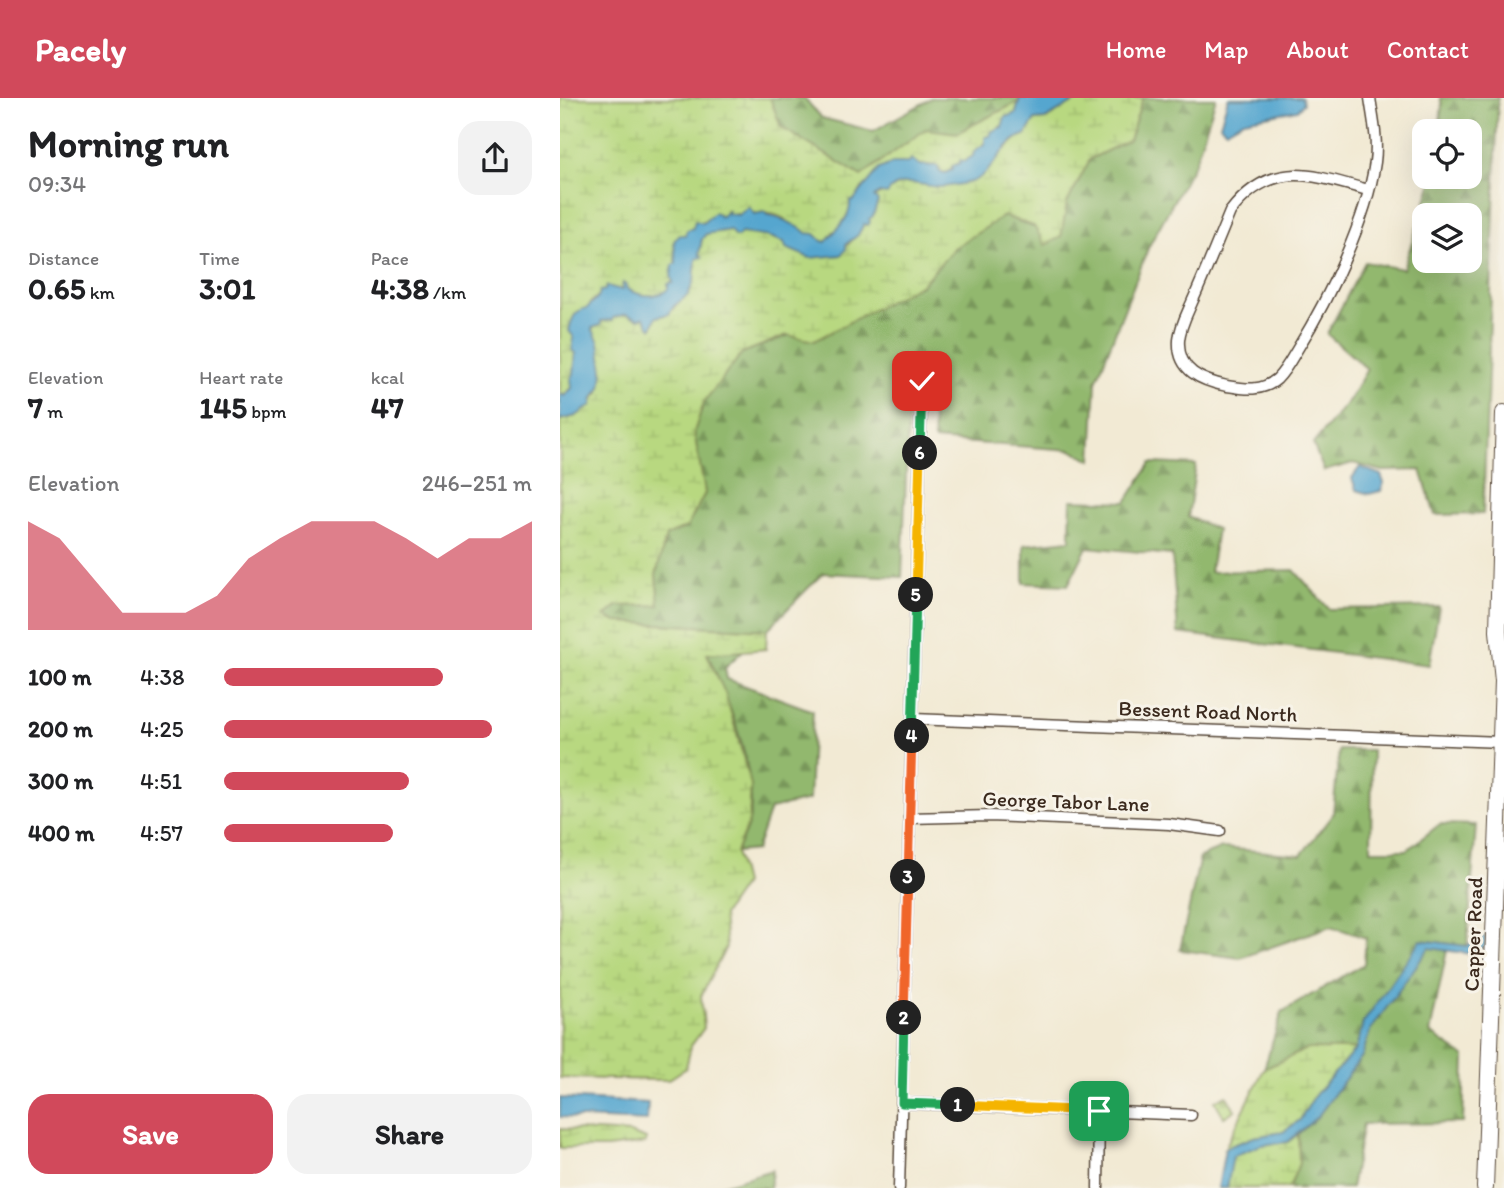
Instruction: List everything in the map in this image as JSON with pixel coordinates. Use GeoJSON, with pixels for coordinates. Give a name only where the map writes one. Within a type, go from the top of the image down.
{"type":"FeatureCollection","features":[{"type":"Feature","properties":{"kind":"street"},"geometry":{"type":"LineString","coordinates":[[1368,190],[1317,176],[1294,174],[1259,184],[1240,200],[1230,212],[1181,329],[1180,352],[1186,366],[1195,375],[1206,382],[1247,390],[1268,385],[1277,379],[1306,335],[1325,300],[1355,230],[1368,190],[1376,144],[1370,98]]}},
{"type":"Feature","properties":{"kind":"street"},"geometry":{"type":"LineString","coordinates":[[899,1188],[922,381]]}},
{"type":"Feature","properties":{"kind":"street","name":"Capper Road"},"geometry":{"type":"LineString","coordinates":[[1485,1188],[1498,1025],[1493,960],[1503,677],[1498,631],[1502,574],[1504,413]]}},
{"type":"Feature","properties":{"kind":"street","name":"Bessent Road North"},"geometry":{"type":"LineString","coordinates":[[913,719],[1501,742]]}},
{"type":"Feature","properties":{"kind":"street","name":"George Tabor Lane"},"geometry":{"type":"LineString","coordinates":[[909,818],[990,816],[1169,824],[1220,831]]}},
{"type":"Feature","properties":{"kind":"street"},"geometry":{"type":"LineString","coordinates":[[902,1103],[1191,1115]]}},
{"type":"Feature","properties":{"kind":"street"},"geometry":{"type":"LineString","coordinates":[[1098,1188],[1099,1111]]}},
{"type":"Feature","properties":{"kind":"green space"},"geometry":{"type":"Polygon","coordinates":[[[560,98],[770,98],[781,127],[861,176],[926,129],[957,133],[1018,102],[1016,113],[990,136],[973,156],[945,173],[939,171],[938,166],[893,163],[879,169],[870,183],[862,188],[840,228],[833,232],[826,242],[777,215],[728,214],[726,211],[725,216],[703,221],[679,244],[673,279],[662,295],[638,295],[627,289],[605,290],[591,302],[574,337],[576,353],[572,388],[563,396],[560,394],[560,98]]]}},
{"type":"Feature","properties":{"kind":"green space"},"geometry":{"type":"Polygon","coordinates":[[[770,98],[804,98],[822,118],[873,131],[932,98],[1020,98],[1018,102],[957,133],[926,129],[861,176],[781,127],[770,98]]]}},
{"type":"Feature","properties":{"kind":"green space"},"geometry":{"type":"Polygon","coordinates":[[[1081,98],[1143,98],[1129,140],[1090,159],[1067,203],[1061,237],[1045,245],[1034,226],[1004,216],[954,248],[922,284],[814,341],[787,335],[742,353],[704,402],[694,432],[705,493],[687,527],[666,536],[656,575],[659,605],[617,606],[605,616],[616,622],[767,630],[766,649],[707,654],[726,695],[751,785],[749,821],[736,852],[744,884],[723,915],[726,947],[701,996],[704,1028],[691,1046],[686,1068],[668,1080],[560,1078],[560,420],[576,416],[599,393],[592,328],[598,326],[601,321],[613,320],[626,314],[639,319],[644,317],[652,328],[656,317],[669,314],[694,281],[696,259],[701,257],[699,254],[702,239],[706,234],[745,232],[784,242],[787,248],[794,250],[820,255],[841,255],[867,220],[874,197],[902,183],[922,183],[938,187],[990,168],[1002,152],[1018,137],[1025,135],[1035,120],[1046,119],[1081,98]]]}},
{"type":"Feature","properties":{"kind":"green space"},"geometry":{"type":"Polygon","coordinates":[[[1143,98],[1216,98],[1195,162],[1149,246],[1096,382],[1092,460],[1071,450],[934,440],[930,375],[910,372],[902,577],[823,573],[767,630],[616,622],[605,616],[617,606],[659,605],[656,575],[666,535],[687,527],[705,493],[694,432],[704,402],[742,353],[922,285],[954,248],[1004,216],[1060,237],[1067,203],[1090,159],[1129,140],[1143,98]]]}},
{"type":"Feature","properties":{"kind":"green space"},"geometry":{"type":"Polygon","coordinates":[[[1440,98],[1498,98],[1483,514],[1435,515],[1421,470],[1383,471],[1353,463],[1324,471],[1313,444],[1350,399],[1367,369],[1327,334],[1365,262],[1403,269],[1412,242],[1412,273],[1482,273],[1482,203],[1425,203],[1430,189],[1482,189],[1482,119],[1440,119],[1440,98]]]}},
{"type":"Feature","properties":{"kind":"green space"},"geometry":{"type":"Polygon","coordinates":[[[1151,463],[1196,465],[1188,517],[1217,529],[1210,572],[1294,570],[1329,609],[1439,607],[1429,665],[1178,633],[1172,555],[1087,547],[1068,585],[1024,583],[1024,545],[1070,540],[1071,500],[1126,502],[1151,463]]]}},
{"type":"Feature","properties":{"kind":"green space"},"geometry":{"type":"Polygon","coordinates":[[[743,651],[725,667],[727,679],[813,711],[809,800],[770,809],[756,850],[736,852],[749,821],[750,782],[739,736],[707,653],[743,651]]]}},
{"type":"Feature","properties":{"kind":"green space"},"geometry":{"type":"Polygon","coordinates":[[[1339,750],[1372,750],[1371,850],[1407,850],[1440,824],[1476,825],[1467,946],[1421,940],[1363,1023],[1356,1049],[1307,1049],[1264,1069],[1282,1012],[1364,964],[1366,938],[1331,926],[1240,958],[1180,950],[1200,857],[1222,848],[1301,855],[1333,814],[1339,750]]]}},
{"type":"Feature","properties":{"kind":"green space"},"geometry":{"type":"Polygon","coordinates":[[[1429,947],[1447,950],[1430,1033],[1465,1057],[1463,1123],[1363,1124],[1351,1188],[1289,1188],[1299,1163],[1298,1134],[1318,1116],[1362,1056],[1370,1031],[1429,947]]]}},
{"type":"Feature","properties":{"kind":"green space"},"geometry":{"type":"Polygon","coordinates":[[[1307,1049],[1356,1049],[1315,1095],[1300,1120],[1283,1132],[1254,1137],[1225,1148],[1264,1069],[1307,1049]]]}},
{"type":"Feature","properties":{"kind":"green space"},"geometry":{"type":"Polygon","coordinates":[[[1226,1095],[1235,1110],[1224,1117],[1215,1101],[1226,1095]]]}},
{"type":"Feature","properties":{"kind":"green space"},"geometry":{"type":"Polygon","coordinates":[[[560,1129],[630,1133],[646,1139],[646,1143],[607,1148],[560,1148],[560,1129]]]}},
{"type":"Feature","properties":{"kind":"green space"},"geometry":{"type":"Polygon","coordinates":[[[1298,1134],[1299,1163],[1289,1188],[1227,1188],[1232,1156],[1261,1145],[1288,1142],[1298,1134]]]}},
{"type":"Feature","properties":{"kind":"green space"},"geometry":{"type":"Polygon","coordinates":[[[772,1170],[770,1188],[713,1188],[772,1170]]]}},
{"type":"Feature","properties":{"kind":"water"},"geometry":{"type":"Polygon","coordinates":[[[1020,98],[1081,98],[1045,119],[1035,120],[1025,135],[1010,144],[986,172],[971,182],[938,187],[904,183],[892,188],[887,194],[879,193],[874,197],[878,201],[870,222],[868,225],[864,224],[858,235],[846,244],[841,255],[810,258],[786,248],[784,242],[770,237],[741,233],[738,237],[730,230],[706,234],[702,239],[699,254],[702,257],[696,259],[694,281],[688,295],[674,306],[669,314],[656,317],[652,328],[644,317],[639,319],[626,314],[613,320],[601,321],[601,325],[592,328],[599,342],[603,370],[601,388],[593,398],[592,405],[576,416],[560,420],[560,394],[565,396],[572,388],[571,379],[574,374],[576,353],[572,350],[574,337],[569,331],[574,316],[579,310],[587,308],[607,286],[622,290],[623,283],[627,289],[648,295],[659,294],[668,289],[668,284],[673,283],[671,275],[676,263],[674,241],[679,235],[685,235],[687,230],[693,228],[695,221],[703,223],[715,212],[721,217],[728,211],[729,214],[738,215],[749,207],[754,214],[765,212],[806,233],[815,234],[826,242],[845,219],[850,201],[853,201],[879,169],[893,163],[909,163],[911,159],[920,165],[938,166],[939,171],[945,173],[952,170],[952,166],[973,156],[974,151],[985,144],[985,137],[1002,127],[1005,117],[1016,113],[1020,98]]]}},
{"type":"Feature","properties":{"kind":"water"},"geometry":{"type":"Polygon","coordinates":[[[1228,98],[1302,98],[1303,104],[1297,110],[1244,120],[1226,130],[1220,125],[1228,98]]]}},
{"type":"Feature","properties":{"kind":"water"},"geometry":{"type":"Polygon","coordinates":[[[1360,467],[1381,475],[1384,483],[1381,491],[1369,494],[1356,490],[1352,478],[1360,467]]]}},
{"type":"Feature","properties":{"kind":"water"},"geometry":{"type":"Polygon","coordinates":[[[1486,936],[1485,947],[1472,954],[1429,948],[1370,1031],[1362,1056],[1318,1116],[1288,1142],[1261,1145],[1233,1156],[1227,1188],[1218,1188],[1225,1148],[1254,1137],[1283,1132],[1300,1120],[1315,1095],[1356,1049],[1363,1023],[1421,940],[1467,946],[1486,936]]]}},
{"type":"Feature","properties":{"kind":"water"},"geometry":{"type":"Polygon","coordinates":[[[560,1098],[648,1103],[647,1121],[560,1117],[560,1098]]]}},
{"type":"Feature","properties":{"kind":"route"},"geometry":{"type":"LineString","coordinates":[[922,381],[902,1103],[1099,1111]]}}]}
